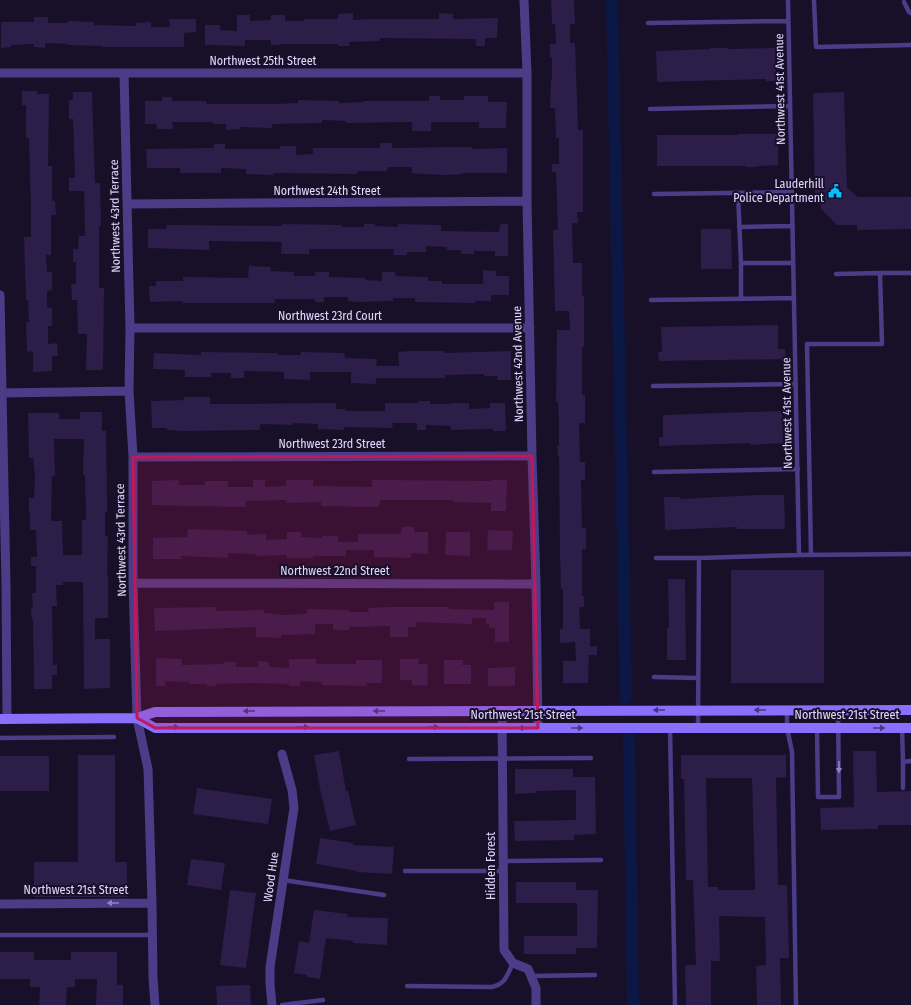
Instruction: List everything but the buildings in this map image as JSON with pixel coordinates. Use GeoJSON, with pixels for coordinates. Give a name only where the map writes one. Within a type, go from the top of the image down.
{"type":"FeatureCollection","features":[{"type":"Feature","properties":{"kind":"street","name":"Northwest 42nd Avenue"},"geometry":{"type":"LineString","coordinates":[[524,0],[527,73],[532,456],[538,728]]}},
{"type":"Feature","properties":{"kind":"street","name":"Northwest 25th Street"},"geometry":{"type":"LineString","coordinates":[[0,73],[527,73]]}},
{"type":"Feature","properties":{"kind":"street","name":"Northwest 43rd Terrace"},"geometry":{"type":"LineString","coordinates":[[124,73],[130,328],[129,391],[132,457],[133,583],[137,718],[148,769],[155,1005]]}},
{"type":"Feature","properties":{"kind":"street","name":"Northwest 24th Street"},"geometry":{"type":"LineString","coordinates":[[127,204],[528,201]]}},
{"type":"Feature","properties":{"kind":"street"},"geometry":{"type":"LineString","coordinates":[[0,295],[4,719]]}},
{"type":"Feature","properties":{"kind":"street","name":"Northwest 23rd Court"},"geometry":{"type":"LineString","coordinates":[[130,328],[530,328]]}},
{"type":"Feature","properties":{"kind":"street"},"geometry":{"type":"LineString","coordinates":[[2,393],[129,391]]}},
{"type":"Feature","properties":{"kind":"street","name":"Northwest 23rd Street"},"geometry":{"type":"LineString","coordinates":[[132,457],[532,456]]}},
{"type":"Feature","properties":{"kind":"street","name":"Northwest 22nd Street"},"geometry":{"type":"LineString","coordinates":[[133,583],[536,584]]}},
{"type":"Feature","properties":{"kind":"street","name":"Northwest 21st Street"},"geometry":{"type":"LineString","coordinates":[[4,719],[137,718],[154,712],[911,710]]}},
{"type":"Feature","properties":{"kind":"street","name":"Hidden Forest"},"geometry":{"type":"LineString","coordinates":[[502,711],[504,950],[513,963]]}},
{"type":"Feature","properties":{"kind":"street","name":"Northwest 21st Street"},"geometry":{"type":"LineString","coordinates":[[137,718],[154,728],[907,728]]}},
{"type":"Feature","properties":{"kind":"street","name":"Wood Hue"},"geometry":{"type":"LineString","coordinates":[[272,1005],[270,967],[294,808],[292,790],[282,754]]}},
{"type":"Feature","properties":{"kind":"street","name":"Northwest 21st Street"},"geometry":{"type":"LineString","coordinates":[[0,904],[152,903]]}},
{"type":"Feature","properties":{"kind":"street"},"geometry":{"type":"LineString","coordinates":[[513,963],[528,969],[536,988],[536,1005]]}},
{"type":"Feature","properties":{"kind":"lane","name":"Northwest 41st Avenue"},"geometry":{"type":"LineString","coordinates":[[788,0],[799,555]]}},
{"type":"Feature","properties":{"kind":"lane"},"geometry":{"type":"LineString","coordinates":[[814,0],[816,47],[911,45]]}},
{"type":"Feature","properties":{"kind":"lane"},"geometry":{"type":"LineString","coordinates":[[904,2],[911,13]]}},
{"type":"Feature","properties":{"kind":"lane"},"geometry":{"type":"LineString","coordinates":[[648,23],[788,21]]}},
{"type":"Feature","properties":{"kind":"lane"},"geometry":{"type":"LineString","coordinates":[[650,109],[790,106]]}},
{"type":"Feature","properties":{"kind":"lane"},"geometry":{"type":"LineString","coordinates":[[654,194],[792,192]]}},
{"type":"Feature","properties":{"kind":"lane"},"geometry":{"type":"LineString","coordinates":[[738,193],[741,299]]}},
{"type":"Feature","properties":{"kind":"lane"},"geometry":{"type":"LineString","coordinates":[[739,227],[793,226]]}},
{"type":"Feature","properties":{"kind":"lane"},"geometry":{"type":"LineString","coordinates":[[740,263],[794,263]]}},
{"type":"Feature","properties":{"kind":"lane"},"geometry":{"type":"LineString","coordinates":[[836,274],[911,272]]}},
{"type":"Feature","properties":{"kind":"lane"},"geometry":{"type":"LineString","coordinates":[[811,555],[807,344],[882,344],[880,273]]}},
{"type":"Feature","properties":{"kind":"lane"},"geometry":{"type":"LineString","coordinates":[[651,300],[794,298]]}},
{"type":"Feature","properties":{"kind":"lane"},"geometry":{"type":"LineString","coordinates":[[653,386],[796,384]]}},
{"type":"Feature","properties":{"kind":"lane"},"geometry":{"type":"LineString","coordinates":[[654,472],[798,469]]}},
{"type":"Feature","properties":{"kind":"lane"},"geometry":{"type":"LineString","coordinates":[[656,558],[911,554]]}},
{"type":"Feature","properties":{"kind":"lane"},"geometry":{"type":"LineString","coordinates":[[698,728],[700,558]]}},
{"type":"Feature","properties":{"kind":"lane"},"geometry":{"type":"LineString","coordinates":[[654,677],[698,678]]}},
{"type":"Feature","properties":{"kind":"lane"},"geometry":{"type":"LineString","coordinates":[[787,710],[787,728],[792,752],[796,1005]]}},
{"type":"Feature","properties":{"kind":"lane"},"geometry":{"type":"LineString","coordinates":[[817,728],[818,797],[839,797],[838,710]]}},
{"type":"Feature","properties":{"kind":"lane"},"geometry":{"type":"LineString","coordinates":[[670,728],[675,1005]]}},
{"type":"Feature","properties":{"kind":"lane"},"geometry":{"type":"LineString","coordinates":[[903,788],[903,762],[907,728]]}},
{"type":"Feature","properties":{"kind":"lane"},"geometry":{"type":"LineString","coordinates":[[0,738],[114,737]]}},
{"type":"Feature","properties":{"kind":"lane"},"geometry":{"type":"LineString","coordinates":[[409,758],[591,758]]}},
{"type":"Feature","properties":{"kind":"lane"},"geometry":{"type":"LineString","coordinates":[[903,762],[911,761]]}},
{"type":"Feature","properties":{"kind":"lane"},"geometry":{"type":"LineString","coordinates":[[503,861],[601,860]]}},
{"type":"Feature","properties":{"kind":"lane"},"geometry":{"type":"LineString","coordinates":[[405,871],[503,872]]}},
{"type":"Feature","properties":{"kind":"lane"},"geometry":{"type":"LineString","coordinates":[[283,880],[384,895]]}},
{"type":"Feature","properties":{"kind":"lane"},"geometry":{"type":"LineString","coordinates":[[0,935],[152,935]]}},
{"type":"Feature","properties":{"kind":"lane"},"geometry":{"type":"LineString","coordinates":[[407,986],[496,986],[500,985],[505,980],[513,963]]}},
{"type":"Feature","properties":{"kind":"lane"},"geometry":{"type":"LineString","coordinates":[[531,976],[595,975]]}},
{"type":"Feature","properties":{"kind":"lane"},"geometry":{"type":"LineString","coordinates":[[282,1005],[323,1000]]}},
{"type":"Feature","properties":{"kind":"highlighted area"},"geometry":{"type":"Polygon","coordinates":[[[532,456],[538,728],[155,728],[137,718],[133,457],[532,456]]]}},
{"type":"Feature","properties":{"kind":"waterway"},"geometry":{"type":"LineString","coordinates":[[612,0],[626,698]]}},
{"type":"Feature","properties":{"kind":"waterway"},"geometry":{"type":"LineString","coordinates":[[629,737],[633,1005]]}},
{"type":"Feature","properties":{"kind":"place","name":"Lauderhill Police Department"},"geometry":{"type":"Point","coordinates":[835,191]}}]}
